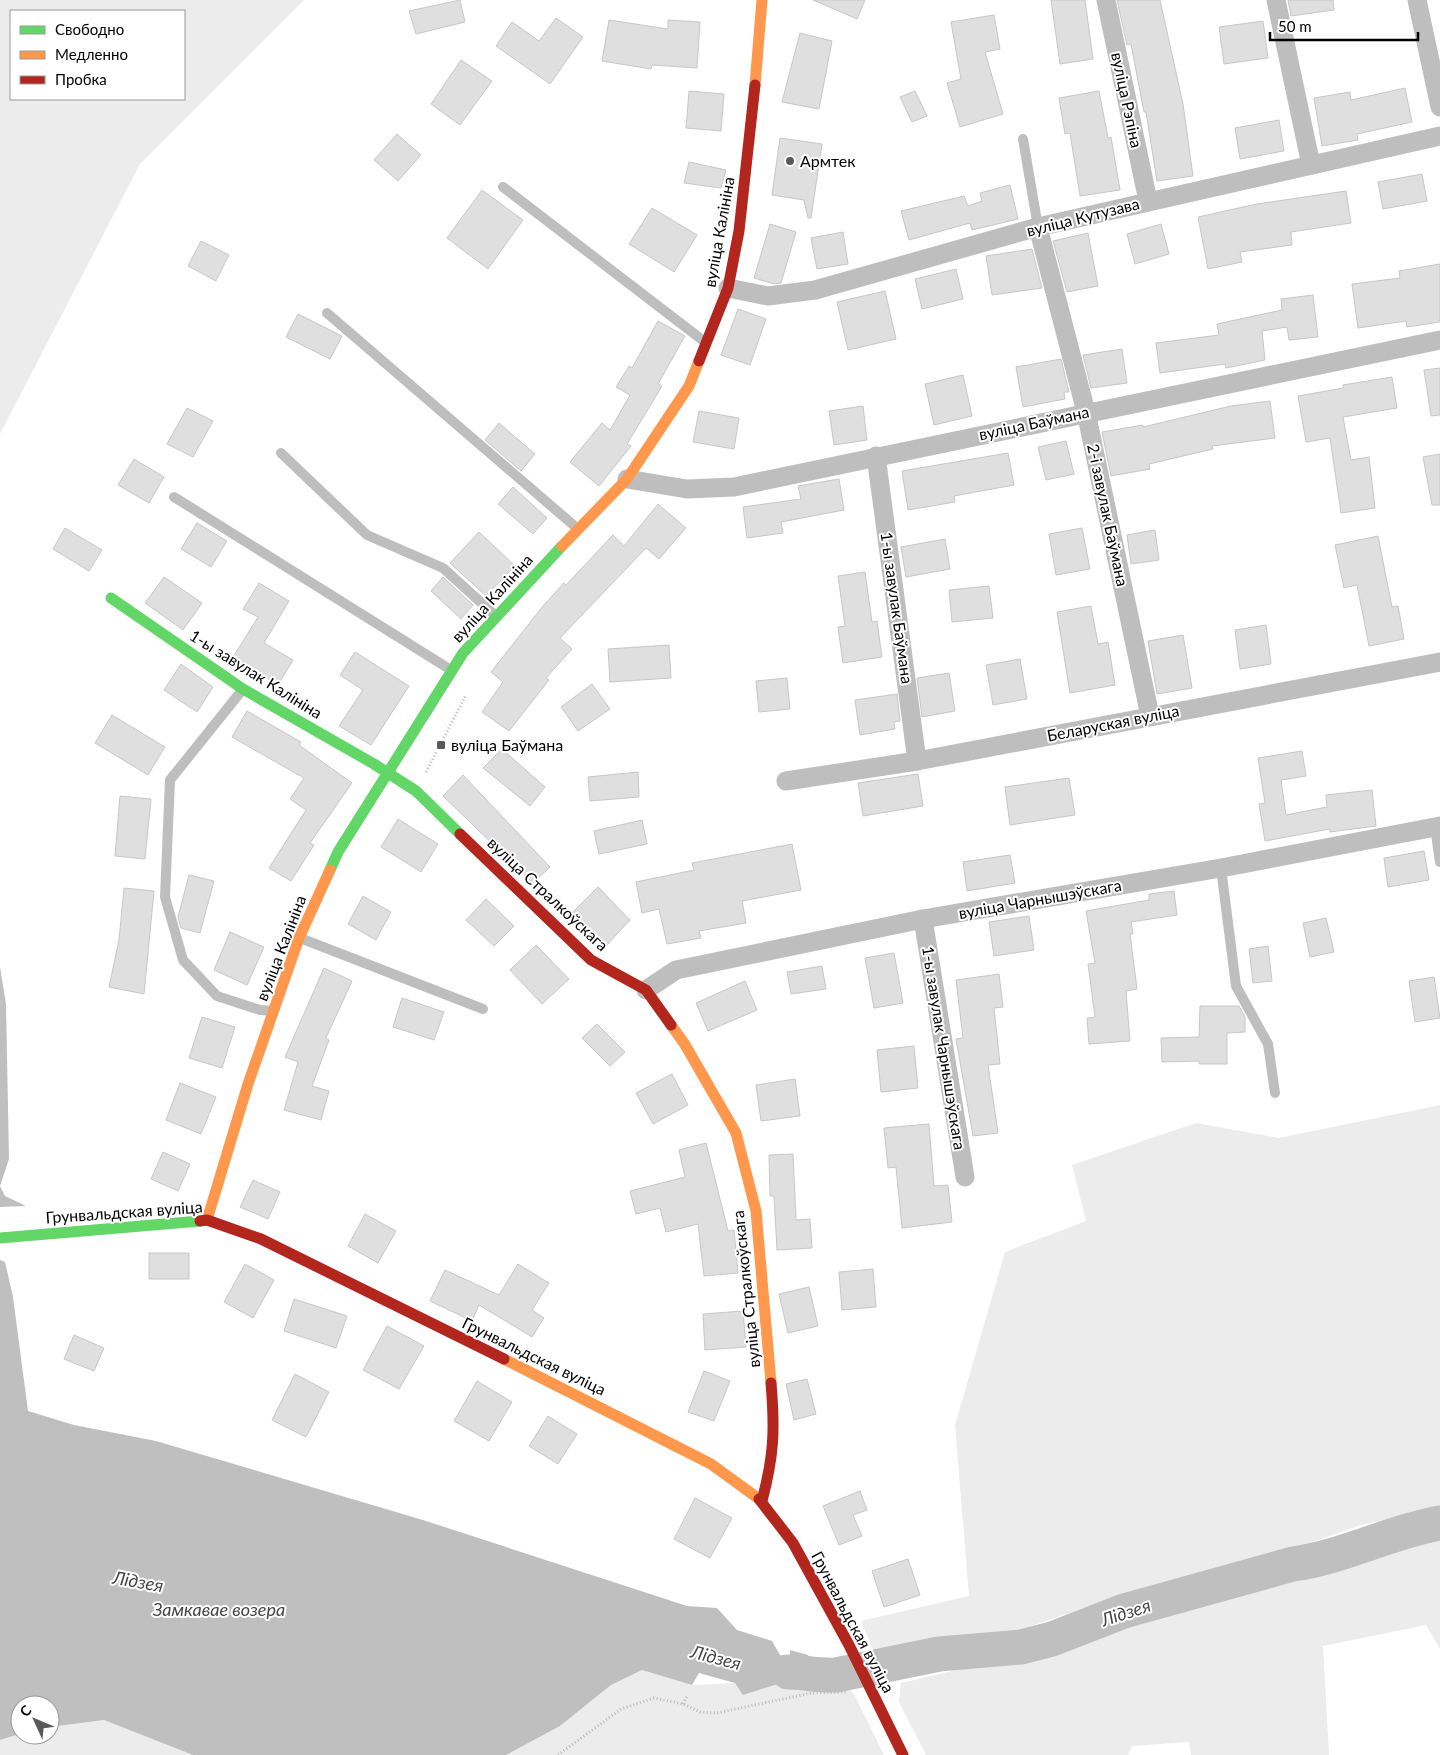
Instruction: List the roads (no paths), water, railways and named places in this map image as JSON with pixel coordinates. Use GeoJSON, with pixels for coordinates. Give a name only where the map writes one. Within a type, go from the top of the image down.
{"type":"FeatureCollection","features":[{"type":"Feature","properties":{"kind":"main road","name":"вуліца Калініна"},"geometry":{"type":"LineString","coordinates":[[207,1220],[273,1011],[300,938],[338,852],[463,654],[578,529],[627,479],[689,386],[728,288],[739,231],[749,146],[762,0]]}},
{"type":"Feature","properties":{"kind":"main road","name":"1-ы завулак Калініна"},"geometry":{"type":"LineString","coordinates":[[111,598],[243,689],[388,773]]}},
{"type":"Feature","properties":{"kind":"main road","name":"вуліца Стралкоўскага"},"geometry":{"type":"LineString","coordinates":[[388,773],[416,791],[591,960],[646,990],[684,1043],[736,1133],[756,1211],[775,1429],[771,1468],[762,1501]]}},
{"type":"Feature","properties":{"kind":"main road","name":"Грунвальдская вуліца"},"geometry":{"type":"LineString","coordinates":[[5,1237],[207,1220],[261,1240],[667,1440],[711,1464],[762,1501],[793,1543],[849,1645],[904,1755]]}},
{"type":"Feature","properties":{"kind":"street","name":"вуліца Рэпіна"},"geometry":{"type":"LineString","coordinates":[[1106,0],[1148,201]]}},
{"type":"Feature","properties":{"kind":"street"},"geometry":{"type":"LineString","coordinates":[[1276,0],[1311,165]]}},
{"type":"Feature","properties":{"kind":"street"},"geometry":{"type":"LineString","coordinates":[[1417,0],[1440,107]]}},
{"type":"Feature","properties":{"kind":"street","name":"вуліца Кутузава"},"geometry":{"type":"LineString","coordinates":[[728,288],[768,296],[815,290],[1038,228],[1148,201],[1440,136]]}},
{"type":"Feature","properties":{"kind":"street","name":"2-і завулак Баўмана"},"geometry":{"type":"LineString","coordinates":[[1038,228],[1086,412],[1150,716]]}},
{"type":"Feature","properties":{"kind":"street","name":"вуліца Баўмана"},"geometry":{"type":"LineString","coordinates":[[627,479],[687,488],[734,487],[1086,412],[1440,340]]}},
{"type":"Feature","properties":{"kind":"street","name":"1-ы завулак Баўмана"},"geometry":{"type":"LineString","coordinates":[[876,456],[917,761]]}},
{"type":"Feature","properties":{"kind":"street","name":"Беларуская вуліца"},"geometry":{"type":"LineString","coordinates":[[786,781],[917,761],[1440,662]]}},
{"type":"Feature","properties":{"kind":"street","name":"вуліца Чарнышэўскага"},"geometry":{"type":"LineString","coordinates":[[646,990],[676,970],[922,919],[1221,868],[1437,826]]}},
{"type":"Feature","properties":{"kind":"street","name":"1-ы завулак Чарнышэўскага"},"geometry":{"type":"LineString","coordinates":[[922,919],[965,1177]]}},
{"type":"Feature","properties":{"kind":"lane"},"geometry":{"type":"LineString","coordinates":[[1023,139],[1038,228]]}},
{"type":"Feature","properties":{"kind":"lane"},"geometry":{"type":"LineString","coordinates":[[503,187],[706,343]]}},
{"type":"Feature","properties":{"kind":"lane"},"geometry":{"type":"LineString","coordinates":[[327,313],[578,529]]}},
{"type":"Feature","properties":{"kind":"lane"},"geometry":{"type":"LineString","coordinates":[[281,453],[367,535],[443,568],[498,618]]}},
{"type":"Feature","properties":{"kind":"lane"},"geometry":{"type":"LineString","coordinates":[[174,497],[452,670]]}},
{"type":"Feature","properties":{"kind":"lane"},"geometry":{"type":"LineString","coordinates":[[243,689],[170,780],[165,897],[183,960],[217,996],[260,1010],[273,1011]]}},
{"type":"Feature","properties":{"kind":"lane"},"geometry":{"type":"LineString","coordinates":[[1437,826],[1440,862]]}},
{"type":"Feature","properties":{"kind":"lane"},"geometry":{"type":"LineString","coordinates":[[1221,868],[1236,986],[1268,1044],[1275,1094]]}},
{"type":"Feature","properties":{"kind":"lane"},"geometry":{"type":"LineString","coordinates":[[300,938],[483,1009]]}},
{"type":"Feature","properties":{"kind":"water"},"geometry":{"type":"Polygon","coordinates":[[[0,967],[6,1004],[9,1159],[0,1186],[0,967]]]}},
{"type":"Feature","properties":{"kind":"water"},"geometry":{"type":"Polygon","coordinates":[[[0,1186],[5,1196],[26,1206],[0,1207],[0,1186]]]}},
{"type":"Feature","properties":{"kind":"water","name":"Замкавае возера"},"geometry":{"type":"Polygon","coordinates":[[[0,1260],[5,1262],[13,1297],[28,1411],[74,1425],[156,1441],[423,1520],[687,1606],[717,1608],[737,1630],[772,1641],[780,1655],[790,1657],[790,1650],[808,1655],[811,1660],[830,1663],[840,1682],[800,1677],[743,1695],[735,1683],[699,1673],[692,1685],[642,1670],[611,1685],[560,1726],[506,1755],[193,1755],[104,1720],[60,1726],[60,1695],[10,1695],[10,1737],[0,1740],[0,1260]]]}},
{"type":"Feature","properties":{"kind":"waterway","name":"Лідзея"},"geometry":{"type":"LineString","coordinates":[[788,1672],[836,1675],[939,1654],[1021,1647],[1052,1639],[1124,1611],[1293,1564],[1330,1556],[1403,1532],[1440,1523]]}},
{"type":"Feature","properties":{"kind":"place","name":"Армтек"},"geometry":{"type":"Point","coordinates":[790,161]}},
{"type":"Feature","properties":{"kind":"place","name":"вуліца Баўмана"},"geometry":{"type":"Point","coordinates":[441,745]}}]}
